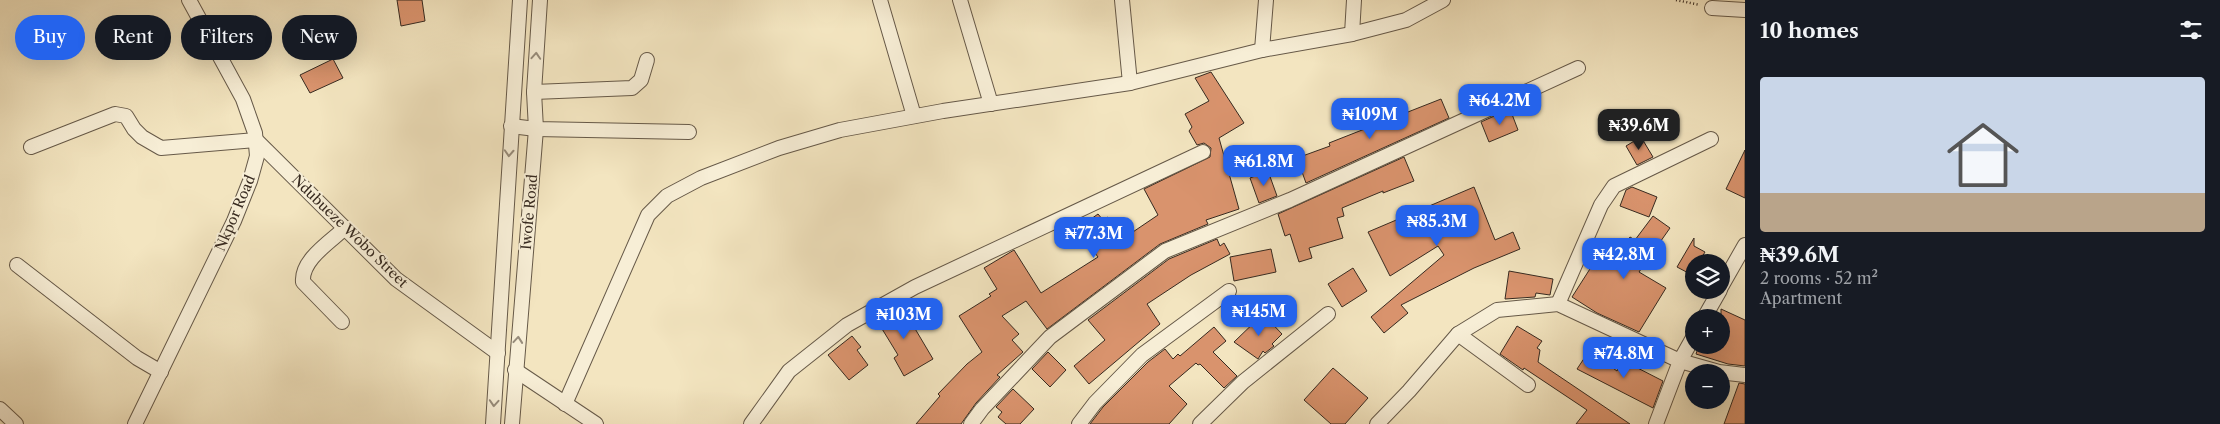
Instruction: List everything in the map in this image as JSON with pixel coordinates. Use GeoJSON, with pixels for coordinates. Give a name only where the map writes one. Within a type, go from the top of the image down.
{"type":"FeatureCollection","features":[{"type":"Feature","properties":{"kind":"street","name":"Nkpor Road"},"geometry":{"type":"LineString","coordinates":[[135,424],[237,212],[250,181],[257,156],[256,140],[242,99],[189,0]]}},
{"type":"Feature","properties":{"kind":"street","name":"Iwofe Road"},"geometry":{"type":"LineString","coordinates":[[493,424],[520,0]]}},
{"type":"Feature","properties":{"kind":"street","name":"Iwofe Road"},"geometry":{"type":"LineString","coordinates":[[512,424],[536,129],[534,92],[540,0]]}},
{"type":"Feature","properties":{"kind":"street"},"geometry":{"type":"LineString","coordinates":[[880,0],[914,116]]}},
{"type":"Feature","properties":{"kind":"street"},"geometry":{"type":"LineString","coordinates":[[960,0],[991,104]]}},
{"type":"Feature","properties":{"kind":"street"},"geometry":{"type":"LineString","coordinates":[[1122,0],[1130,83]]}},
{"type":"Feature","properties":{"kind":"street"},"geometry":{"type":"LineString","coordinates":[[1262,50],[1266,0]]}},
{"type":"Feature","properties":{"kind":"street"},"geometry":{"type":"LineString","coordinates":[[1352,34],[1354,0]]}},
{"type":"Feature","properties":{"kind":"street"},"geometry":{"type":"LineString","coordinates":[[565,404],[648,215],[667,196],[702,178],[779,148],[840,130],[914,116],[1130,83],[1262,50],[1352,34],[1406,20],[1443,0]]}},
{"type":"Feature","properties":{"kind":"street"},"geometry":{"type":"LineString","coordinates":[[1712,8],[1745,10]]}},
{"type":"Feature","properties":{"kind":"street"},"geometry":{"type":"LineString","coordinates":[[534,92],[632,88],[641,80],[647,60]]}},
{"type":"Feature","properties":{"kind":"street"},"geometry":{"type":"LineString","coordinates":[[971,424],[982,409],[1050,337],[1165,252],[1290,200],[1578,68]]}},
{"type":"Feature","properties":{"kind":"street"},"geometry":{"type":"LineString","coordinates":[[30,147],[116,114],[126,116],[134,129],[142,137],[161,148],[256,140]]}},
{"type":"Feature","properties":{"kind":"street"},"geometry":{"type":"LineString","coordinates":[[511,126],[536,129],[689,132]]}},
{"type":"Feature","properties":{"kind":"street"},"geometry":{"type":"LineString","coordinates":[[1558,304],[1602,205],[1614,186],[1711,139]]}},
{"type":"Feature","properties":{"kind":"street","name":"Ndubueze Wobo Street"},"geometry":{"type":"LineString","coordinates":[[256,140],[396,279],[498,353]]}},
{"type":"Feature","properties":{"kind":"street"},"geometry":{"type":"LineString","coordinates":[[750,424],[789,371],[846,325],[915,287],[1203,152]]}},
{"type":"Feature","properties":{"kind":"street"},"geometry":{"type":"LineString","coordinates":[[342,322],[303,282],[302,273],[309,262],[345,228]]}},
{"type":"Feature","properties":{"kind":"street"},"geometry":{"type":"LineString","coordinates":[[1730,272],[1745,246]]}},
{"type":"Feature","properties":{"kind":"street"},"geometry":{"type":"LineString","coordinates":[[17,265],[137,358],[161,372]]}},
{"type":"Feature","properties":{"kind":"street"},"geometry":{"type":"LineString","coordinates":[[1079,424],[1095,403],[1142,355],[1229,291]]}},
{"type":"Feature","properties":{"kind":"street"},"geometry":{"type":"LineString","coordinates":[[1377,424],[1409,391],[1458,334],[1497,310],[1558,304],[1680,361],[1719,372],[1745,375]]}},
{"type":"Feature","properties":{"kind":"street"},"geometry":{"type":"LineString","coordinates":[[1200,424],[1242,382],[1328,314]]}},
{"type":"Feature","properties":{"kind":"street"},"geometry":{"type":"LineString","coordinates":[[1458,334],[1528,385]]}},
{"type":"Feature","properties":{"kind":"street"},"geometry":{"type":"LineString","coordinates":[[1656,424],[1685,352]]}},
{"type":"Feature","properties":{"kind":"street"},"geometry":{"type":"LineString","coordinates":[[515,370],[596,424]]}},
{"type":"Feature","properties":{"kind":"street"},"geometry":{"type":"LineString","coordinates":[[0,409],[16,424]]}},
{"type":"Feature","properties":{"kind":"path"},"geometry":{"type":"LineString","coordinates":[[1676,0],[1712,8]]}},
{"type":"Feature","properties":{"kind":"building"},"geometry":{"type":"Polygon","coordinates":[[[397,0],[422,0],[425,21],[401,26],[397,0]]]}},
{"type":"Feature","properties":{"kind":"building"},"geometry":{"type":"Polygon","coordinates":[[[334,60],[343,78],[310,93],[300,75],[334,60]]]}},
{"type":"Feature","properties":{"kind":"building"},"geometry":{"type":"Polygon","coordinates":[[[1211,72],[1244,123],[1219,138],[1239,209],[1206,220],[1208,224],[1160,244],[1047,329],[1026,301],[1002,316],[1019,334],[1012,340],[1023,352],[997,375],[1000,377],[976,403],[961,424],[916,424],[940,396],[938,394],[967,364],[982,352],[959,316],[991,296],[989,294],[997,289],[984,268],[1014,250],[1041,293],[1098,257],[1077,229],[1098,214],[1103,220],[1108,217],[1124,238],[1158,215],[1144,189],[1210,157],[1211,148],[1204,143],[1197,145],[1189,131],[1192,127],[1185,114],[1209,101],[1195,78],[1211,72]]]}},
{"type":"Feature","properties":{"kind":"building"},"geometry":{"type":"Polygon","coordinates":[[[1441,99],[1449,118],[1306,183],[1297,158],[1330,146],[1329,143],[1441,99]]]}},
{"type":"Feature","properties":{"kind":"building"},"geometry":{"type":"Polygon","coordinates":[[[1510,109],[1518,130],[1489,142],[1481,122],[1510,109]]]}},
{"type":"Feature","properties":{"kind":"building"},"geometry":{"type":"Polygon","coordinates":[[[1641,137],[1653,157],[1637,165],[1626,146],[1641,137]]]}},
{"type":"Feature","properties":{"kind":"building"},"geometry":{"type":"Polygon","coordinates":[[[1745,150],[1745,198],[1726,189],[1745,150]]]}},
{"type":"Feature","properties":{"kind":"building"},"geometry":{"type":"Polygon","coordinates":[[[1404,157],[1414,181],[1383,193],[1383,191],[1342,208],[1344,216],[1337,218],[1343,238],[1309,248],[1312,258],[1299,262],[1290,234],[1285,236],[1278,214],[1404,157]]]}},
{"type":"Feature","properties":{"kind":"building"},"geometry":{"type":"Polygon","coordinates":[[[1268,171],[1277,196],[1259,203],[1250,178],[1268,171]]]}},
{"type":"Feature","properties":{"kind":"building"},"geometry":{"type":"Polygon","coordinates":[[[1474,187],[1495,240],[1513,232],[1520,249],[1474,268],[1401,305],[1408,313],[1384,333],[1371,317],[1444,255],[1438,246],[1390,276],[1368,232],[1474,187]]]}},
{"type":"Feature","properties":{"kind":"building"},"geometry":{"type":"Polygon","coordinates":[[[1632,187],[1657,197],[1649,217],[1620,206],[1626,190],[1632,187]]]}},
{"type":"Feature","properties":{"kind":"building"},"geometry":{"type":"Polygon","coordinates":[[[1653,216],[1670,228],[1639,272],[1666,288],[1639,332],[1597,313],[1572,297],[1595,261],[1590,257],[1600,242],[1617,254],[1630,237],[1635,240],[1653,216]]]}},
{"type":"Feature","properties":{"kind":"building"},"geometry":{"type":"Polygon","coordinates":[[[1694,238],[1694,246],[1705,252],[1704,254],[1685,254],[1685,271],[1677,267],[1694,238]]]}},
{"type":"Feature","properties":{"kind":"building"},"geometry":{"type":"Polygon","coordinates":[[[1217,239],[1220,246],[1224,243],[1230,254],[1191,275],[1147,304],[1160,324],[1089,384],[1074,366],[1105,340],[1088,320],[1169,259],[1217,239]]]}},
{"type":"Feature","properties":{"kind":"building"},"geometry":{"type":"Polygon","coordinates":[[[1271,249],[1276,272],[1234,281],[1230,257],[1271,249]]]}},
{"type":"Feature","properties":{"kind":"building"},"geometry":{"type":"Polygon","coordinates":[[[1353,268],[1367,291],[1342,307],[1328,284],[1353,268]]]}},
{"type":"Feature","properties":{"kind":"building"},"geometry":{"type":"Polygon","coordinates":[[[1509,271],[1553,279],[1550,295],[1536,293],[1535,297],[1505,299],[1509,271]]]}},
{"type":"Feature","properties":{"kind":"building"},"geometry":{"type":"Polygon","coordinates":[[[901,305],[933,359],[904,376],[894,358],[898,355],[876,319],[901,305]]]}},
{"type":"Feature","properties":{"kind":"building"},"geometry":{"type":"Polygon","coordinates":[[[1730,313],[1745,320],[1745,366],[1728,364],[1696,354],[1730,354],[1730,313]]]}},
{"type":"Feature","properties":{"kind":"building"},"geometry":{"type":"Polygon","coordinates":[[[1263,314],[1282,334],[1272,344],[1274,346],[1265,353],[1263,351],[1258,359],[1234,342],[1263,314]]]}},
{"type":"Feature","properties":{"kind":"building"},"geometry":{"type":"Polygon","coordinates":[[[1517,326],[1542,341],[1537,348],[1540,350],[1538,362],[1630,424],[1576,424],[1587,410],[1500,354],[1517,326]]]}},
{"type":"Feature","properties":{"kind":"building"},"geometry":{"type":"Polygon","coordinates":[[[1214,327],[1226,341],[1213,352],[1237,376],[1224,388],[1200,364],[1196,363],[1169,386],[1187,404],[1169,424],[1090,424],[1103,407],[1148,362],[1165,349],[1173,359],[1178,354],[1180,356],[1214,327]]]}},
{"type":"Feature","properties":{"kind":"building"},"geometry":{"type":"Polygon","coordinates":[[[852,336],[861,347],[857,350],[868,365],[849,380],[828,355],[852,336]]]}},
{"type":"Feature","properties":{"kind":"building"},"geometry":{"type":"Polygon","coordinates":[[[1589,351],[1617,371],[1622,360],[1663,381],[1653,408],[1577,369],[1589,351]]]}},
{"type":"Feature","properties":{"kind":"building"},"geometry":{"type":"Polygon","coordinates":[[[1048,352],[1066,370],[1050,387],[1032,369],[1048,352]]]}},
{"type":"Feature","properties":{"kind":"building"},"geometry":{"type":"Polygon","coordinates":[[[1333,368],[1368,398],[1345,424],[1331,424],[1304,400],[1333,368]]]}},
{"type":"Feature","properties":{"kind":"building"},"geometry":{"type":"Polygon","coordinates":[[[1739,383],[1745,384],[1745,424],[1724,424],[1739,383]]]}},
{"type":"Feature","properties":{"kind":"building"},"geometry":{"type":"Polygon","coordinates":[[[1013,389],[1034,409],[1020,424],[1006,424],[998,417],[1002,412],[996,407],[1013,389]]]}}]}
